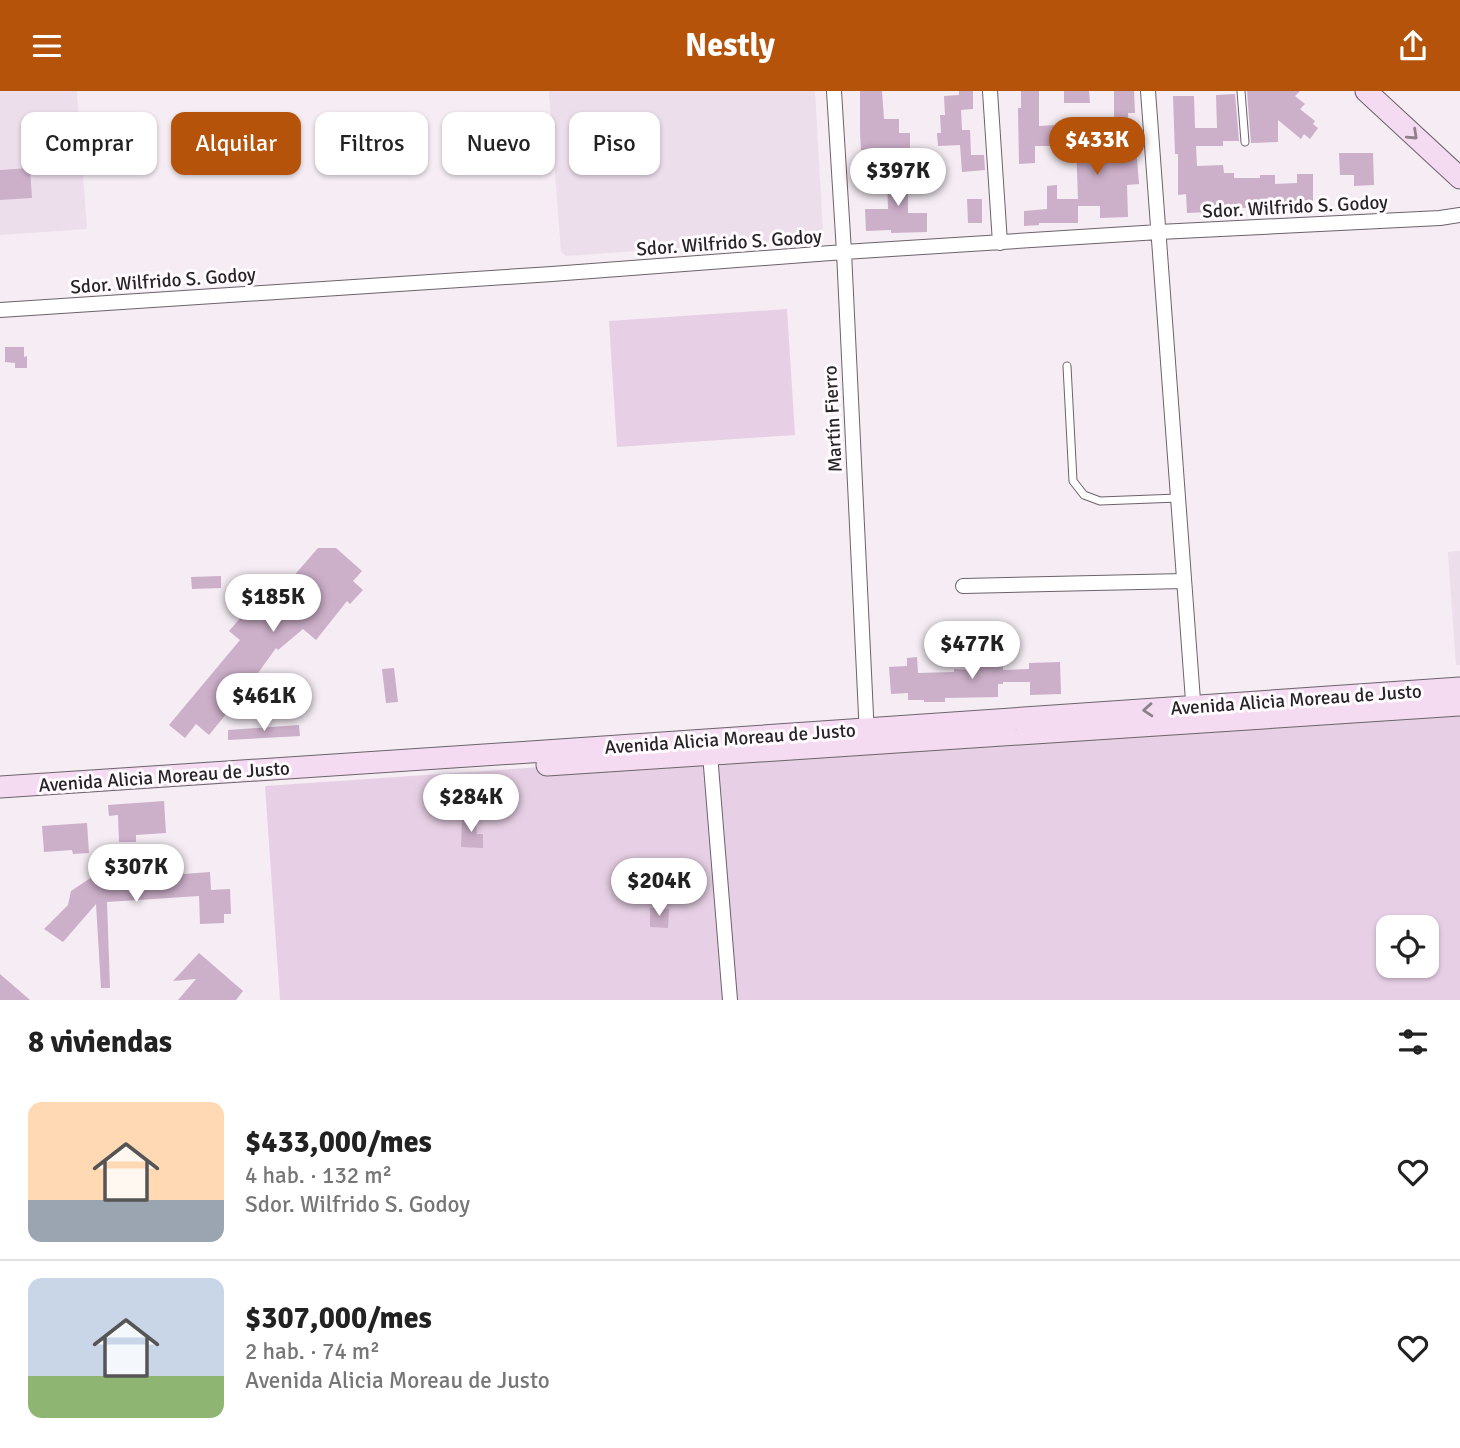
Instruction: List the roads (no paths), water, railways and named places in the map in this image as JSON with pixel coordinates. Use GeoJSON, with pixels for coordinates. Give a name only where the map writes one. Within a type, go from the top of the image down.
{"type":"FeatureCollection","features":[{"type":"Feature","properties":{"kind":"main road"},"geometry":{"type":"LineString","coordinates":[[1366,91],[1460,178]]}},
{"type":"Feature","properties":{"kind":"main road","name":"Avenida Alicia Moreau de Justo"},"geometry":{"type":"LineString","coordinates":[[1194,715],[1460,688]]}},
{"type":"Feature","properties":{"kind":"main road","name":"Avenida Alicia Moreau de Justo"},"geometry":{"type":"LineString","coordinates":[[0,787],[1194,715],[1460,705]]}},
{"type":"Feature","properties":{"kind":"main road","name":"Avenida Alicia Moreau de Justo"},"geometry":{"type":"LineString","coordinates":[[0,801],[710,754],[867,736]]}},
{"type":"Feature","properties":{"kind":"street","name":"Martín Fierro"},"geometry":{"type":"LineString","coordinates":[[834,91],[867,736]]}},
{"type":"Feature","properties":{"kind":"street"},"geometry":{"type":"LineString","coordinates":[[990,91],[1000,243]]}},
{"type":"Feature","properties":{"kind":"street"},"geometry":{"type":"LineString","coordinates":[[1149,91],[1194,715]]}},
{"type":"Feature","properties":{"kind":"street","name":"Sdor. Wilfrido S. Godoy"},"geometry":{"type":"LineString","coordinates":[[0,310],[844,252],[1460,215]]}},
{"type":"Feature","properties":{"kind":"street"},"geometry":{"type":"LineString","coordinates":[[963,586],[1184,581]]}},
{"type":"Feature","properties":{"kind":"street"},"geometry":{"type":"LineString","coordinates":[[710,754],[730,1000]]}},
{"type":"Feature","properties":{"kind":"lane"},"geometry":{"type":"LineString","coordinates":[[1241,91],[1245,142]]}},
{"type":"Feature","properties":{"kind":"lane"},"geometry":{"type":"LineString","coordinates":[[1068,366],[1073,481],[1084,495],[1100,501],[1178,498]]}}]}
